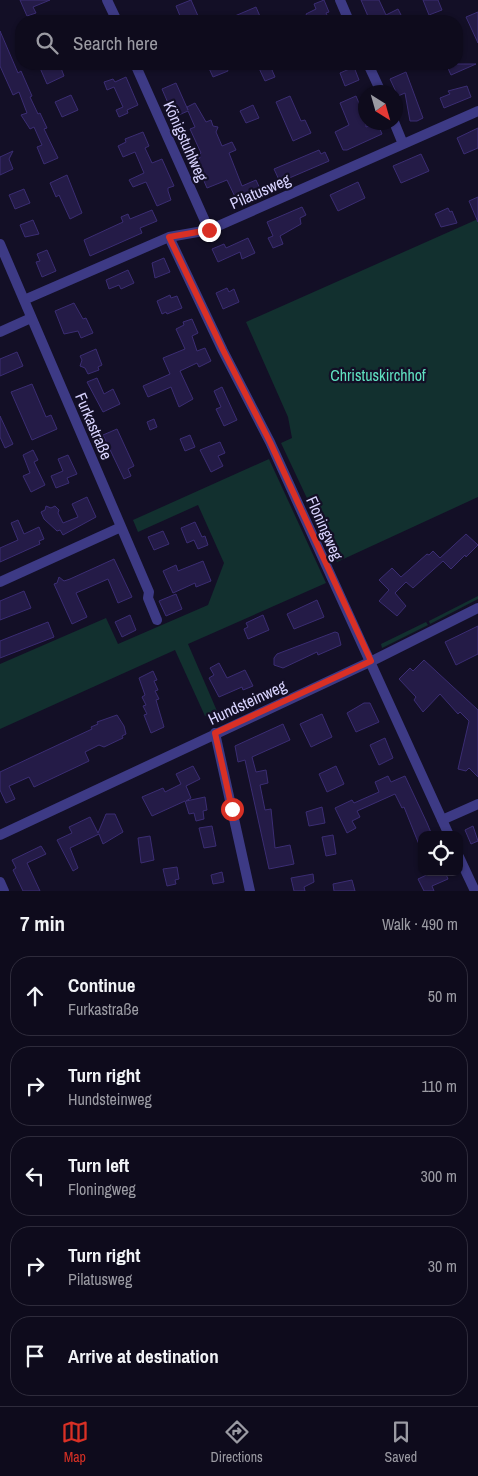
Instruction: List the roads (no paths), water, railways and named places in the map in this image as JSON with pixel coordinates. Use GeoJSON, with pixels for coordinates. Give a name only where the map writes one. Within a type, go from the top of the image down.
{"type":"FeatureCollection","features":[{"type":"Feature","properties":{"kind":"street"},"geometry":{"type":"LineString","coordinates":[[107,0],[113,15]]}},
{"type":"Feature","properties":{"kind":"street"},"geometry":{"type":"LineString","coordinates":[[340,0],[346,15]]}},
{"type":"Feature","properties":{"kind":"street","name":"Königstuhlweg"},"geometry":{"type":"LineString","coordinates":[[138,70],[209,230]]}},
{"type":"Feature","properties":{"kind":"street"},"geometry":{"type":"LineString","coordinates":[[371,70],[378,85]]}},
{"type":"Feature","properties":{"kind":"street","name":"Pilatusweg"},"geometry":{"type":"LineString","coordinates":[[24,300],[169,237],[209,230],[478,111]]}},
{"type":"Feature","properties":{"kind":"street"},"geometry":{"type":"LineString","coordinates":[[397,130],[403,144]]}},
{"type":"Feature","properties":{"kind":"street","name":"Floningweg"},"geometry":{"type":"LineString","coordinates":[[169,237],[219,343],[270,442],[447,831]]}},
{"type":"Feature","properties":{"kind":"street","name":"Furkastraße"},"geometry":{"type":"LineString","coordinates":[[0,244],[149,592],[148,598],[157,620]]}},
{"type":"Feature","properties":{"kind":"street"},"geometry":{"type":"LineString","coordinates":[[0,332],[31,318]]}},
{"type":"Feature","properties":{"kind":"street"},"geometry":{"type":"LineString","coordinates":[[0,582],[121,527]]}},
{"type":"Feature","properties":{"kind":"street","name":"Hundsteinweg"},"geometry":{"type":"LineString","coordinates":[[0,835],[371,661],[478,608]]}},
{"type":"Feature","properties":{"kind":"street"},"geometry":{"type":"LineString","coordinates":[[215,733],[250,891]]}},
{"type":"Feature","properties":{"kind":"street"},"geometry":{"type":"LineString","coordinates":[[442,820],[478,804]]}},
{"type":"Feature","properties":{"kind":"street"},"geometry":{"type":"LineString","coordinates":[[463,866],[475,891]]}},
{"type":"Feature","properties":{"kind":"street"},"geometry":{"type":"LineString","coordinates":[[0,882],[4,891]]}},
{"type":"Feature","properties":{"kind":"park label","name":"Christuskirchhof"},"geometry":{"type":"Point","coordinates":[378,375]}}]}
